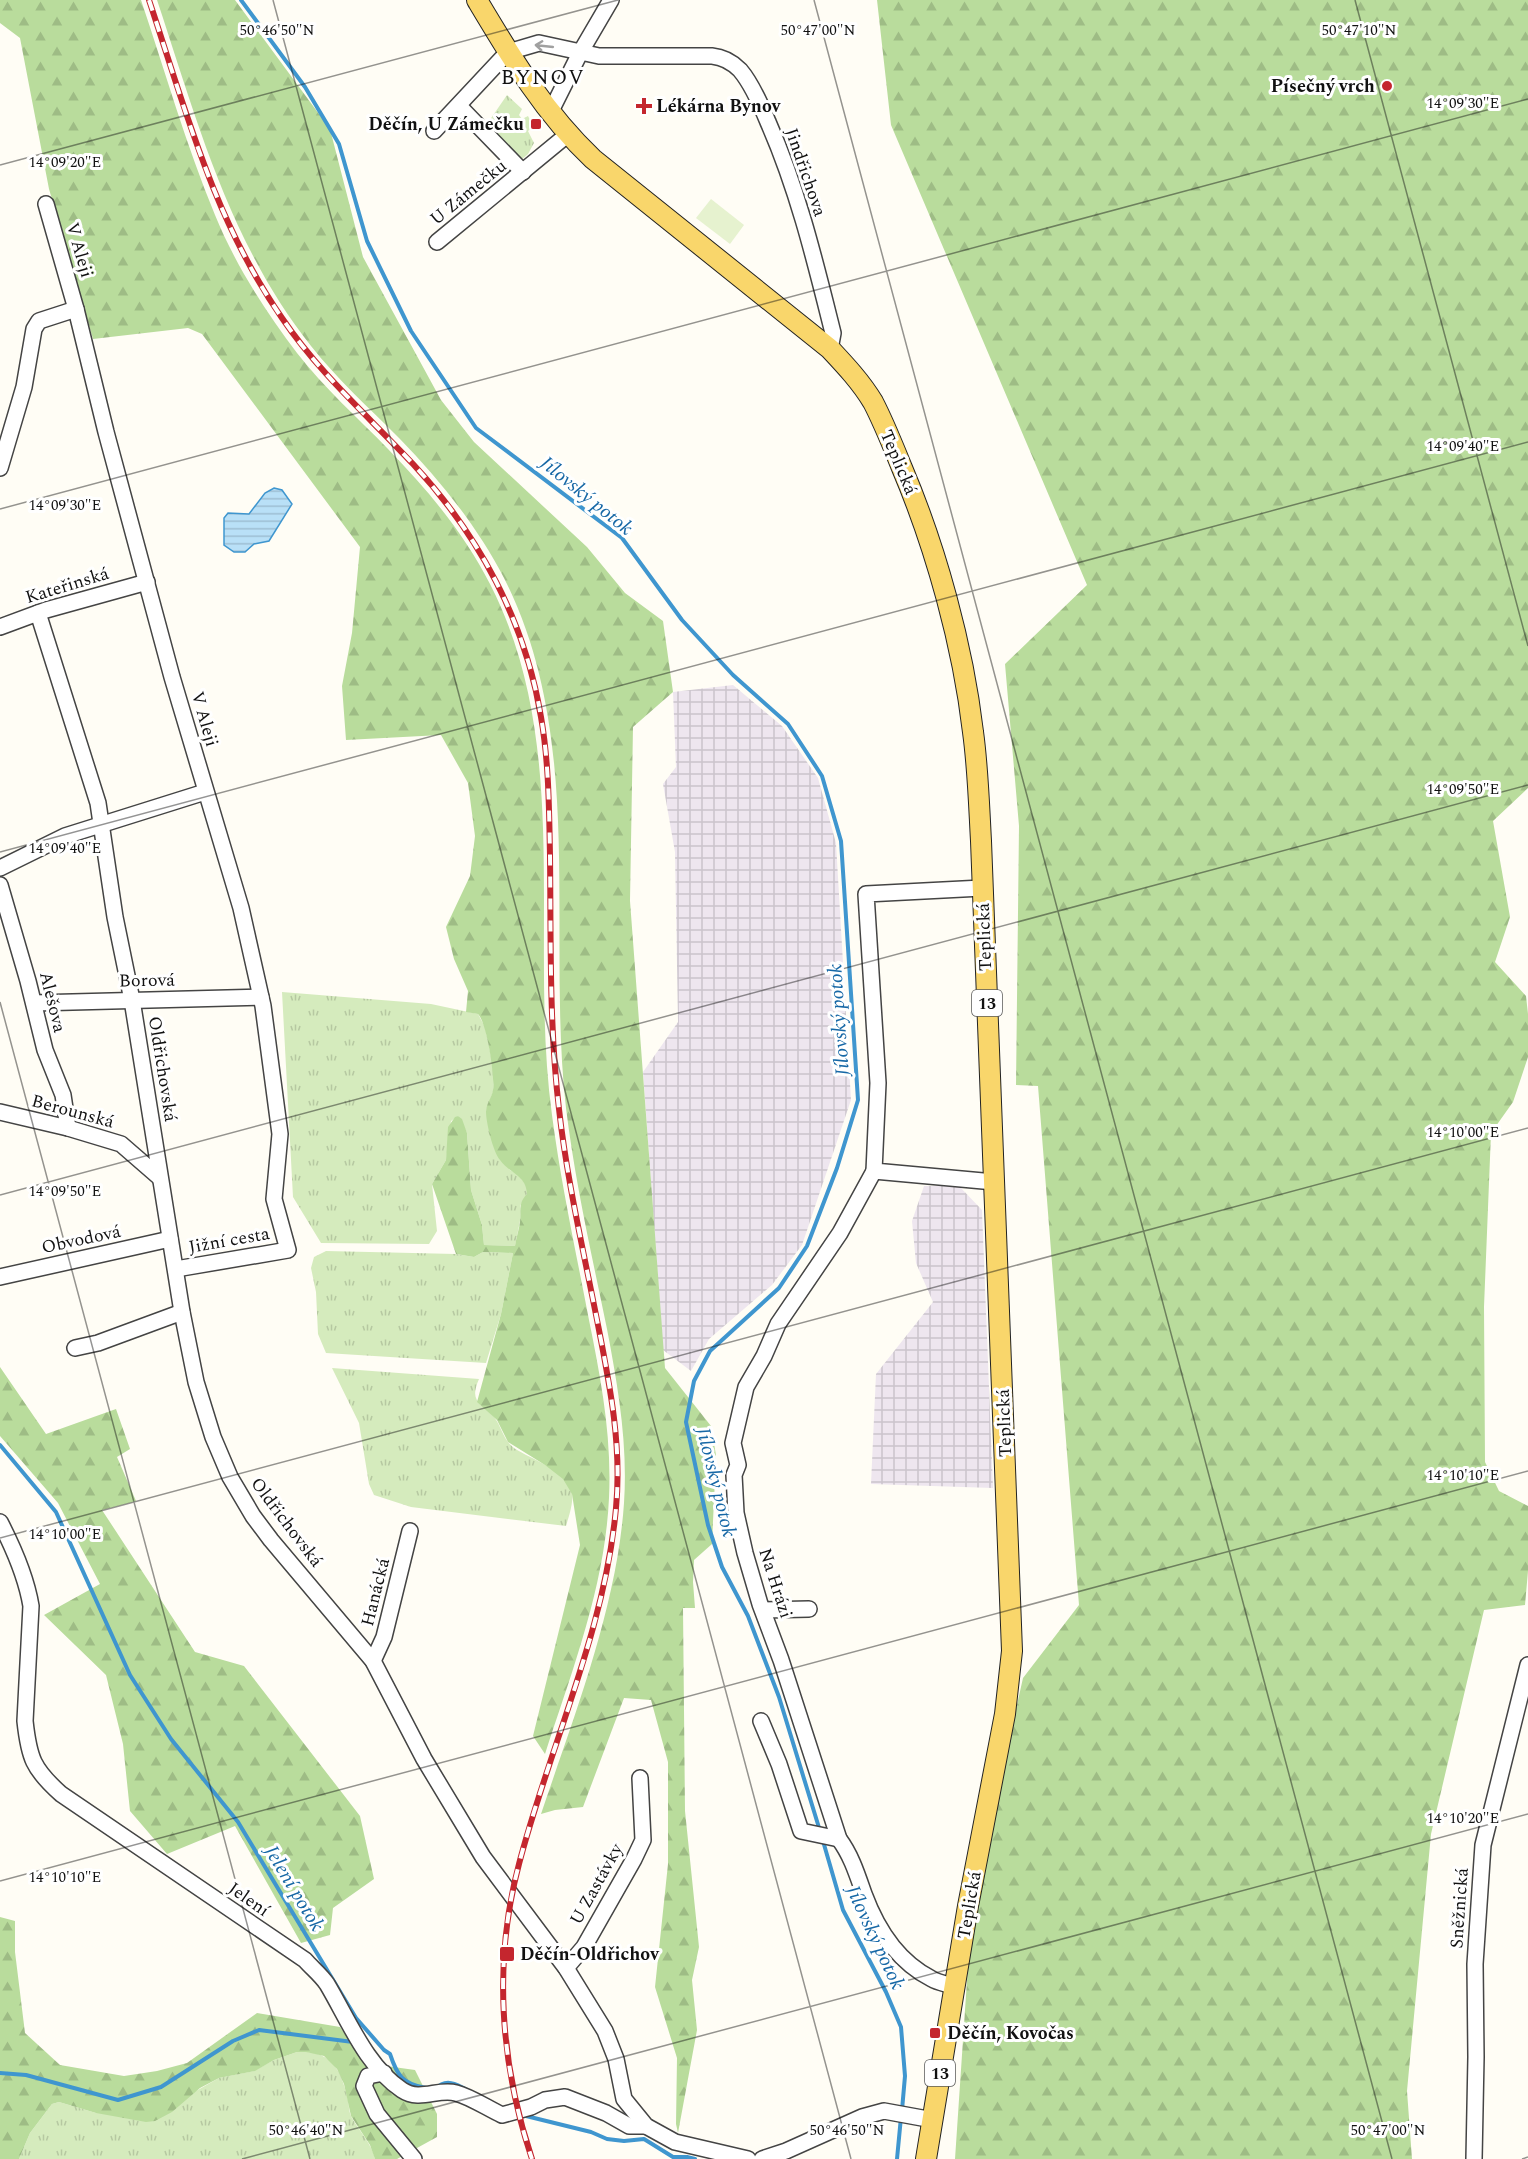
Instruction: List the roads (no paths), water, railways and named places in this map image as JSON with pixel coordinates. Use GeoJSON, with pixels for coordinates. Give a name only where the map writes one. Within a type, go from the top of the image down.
{"type":"FeatureCollection","features":[{"type":"Feature","properties":{"kind":"main road","name":"Teplická"},"geometry":{"type":"LineString","coordinates":[[477,0],[508,52],[567,135],[593,159],[830,349],[855,375],[872,401],[907,479],[934,557],[956,644],[973,730],[978,786],[1012,1651],[1005,1714],[955,1987],[926,2118],[927,2159]]}},
{"type":"Feature","properties":{"kind":"street"},"geometry":{"type":"LineString","coordinates":[[550,113],[580,53],[611,0]]}},
{"type":"Feature","properties":{"kind":"street","name":"Jindřichova"},"geometry":{"type":"LineString","coordinates":[[508,52],[539,43],[599,56],[721,57],[741,71],[762,108],[786,164],[804,222],[833,333],[830,349]]}},
{"type":"Feature","properties":{"kind":"street"},"geometry":{"type":"LineString","coordinates":[[434,131],[508,52]]}},
{"type":"Feature","properties":{"kind":"street","name":"U Zámečku"},"geometry":{"type":"LineString","coordinates":[[459,106],[523,172]]}},
{"type":"Feature","properties":{"kind":"street","name":"U Zámečku"},"geometry":{"type":"LineString","coordinates":[[437,242],[567,135]]}},
{"type":"Feature","properties":{"kind":"street","name":"V Aleji"},"geometry":{"type":"LineString","coordinates":[[46,204],[205,792],[241,908],[261,997],[280,1134],[273,1199],[288,1250]]}},
{"type":"Feature","properties":{"kind":"street"},"geometry":{"type":"LineString","coordinates":[[0,468],[24,387],[34,329],[39,321],[76,309]]}},
{"type":"Feature","properties":{"kind":"street","name":"Kateřinská"},"geometry":{"type":"LineString","coordinates":[[0,627],[38,613],[147,582]]}},
{"type":"Feature","properties":{"kind":"street","name":"Oldřichovská"},"geometry":{"type":"LineString","coordinates":[[38,613],[95,792],[115,917],[132,1000],[182,1312],[196,1382],[221,1456],[238,1492],[271,1540],[373,1661],[424,1759],[483,1857],[566,1968],[605,2031],[616,2059],[624,2099],[646,2126],[675,2142],[748,2159]]}},
{"type":"Feature","properties":{"kind":"street"},"geometry":{"type":"LineString","coordinates":[[0,868],[65,836],[205,792]]}},
{"type":"Feature","properties":{"kind":"street","name":"Alešova"},"geometry":{"type":"LineString","coordinates":[[0,885],[45,1050],[63,1095],[68,1128]]}},
{"type":"Feature","properties":{"kind":"street"},"geometry":{"type":"LineString","coordinates":[[982,888],[866,894],[878,1083],[874,1171],[994,1182]]}},
{"type":"Feature","properties":{"kind":"street","name":"Borová"},"geometry":{"type":"LineString","coordinates":[[34,1003],[261,997]]}},
{"type":"Feature","properties":{"kind":"street","name":"Berounská"},"geometry":{"type":"LineString","coordinates":[[0,1112],[68,1128],[121,1144],[159,1178]]}},
{"type":"Feature","properties":{"kind":"street","name":"Na Hrázi"},"geometry":{"type":"LineString","coordinates":[[874,1171],[840,1233],[778,1324],[747,1387],[733,1443],[738,1465],[734,1475],[736,1513],[745,1553],[782,1660],[834,1838],[848,1851],[870,1911],[882,1935],[908,1963],[933,1980],[955,1987]]}},
{"type":"Feature","properties":{"kind":"street","name":"Obvodová"},"geometry":{"type":"LineString","coordinates":[[0,1277],[170,1239]]}},
{"type":"Feature","properties":{"kind":"street","name":"Jižní cesta"},"geometry":{"type":"LineString","coordinates":[[176,1269],[288,1250]]}},
{"type":"Feature","properties":{"kind":"street"},"geometry":{"type":"LineString","coordinates":[[75,1348],[98,1343],[182,1312]]}},
{"type":"Feature","properties":{"kind":"street","name":"Jelení"},"geometry":{"type":"LineString","coordinates":[[0,1522],[17,1556],[31,1606],[25,1721],[34,1763],[40,1776],[61,1794],[305,1960],[326,1982],[360,2045],[403,2091],[424,2096],[445,2092],[456,2093],[502,2115],[531,2108],[545,2100],[565,2097],[606,2113],[629,2126],[646,2126]]}},
{"type":"Feature","properties":{"kind":"street","name":"Hanácká"},"geometry":{"type":"LineString","coordinates":[[373,1661],[384,1637],[410,1531]]}},
{"type":"Feature","properties":{"kind":"street"},"geometry":{"type":"LineString","coordinates":[[763,1610],[809,1609]]}},
{"type":"Feature","properties":{"kind":"street","name":"Sněžnická"},"geometry":{"type":"LineString","coordinates":[[1474,2159],[1475,1964],[1483,1845],[1528,1665]]}},
{"type":"Feature","properties":{"kind":"street"},"geometry":{"type":"LineString","coordinates":[[761,1721],[779,1764],[801,1831],[834,1838]]}},
{"type":"Feature","properties":{"kind":"street","name":"U Zastávky"},"geometry":{"type":"LineString","coordinates":[[566,1968],[584,1947],[643,1840],[640,1778]]}},
{"type":"Feature","properties":{"kind":"street"},"geometry":{"type":"LineString","coordinates":[[384,2073],[368,2076],[364,2086],[377,2114],[414,2159]]}},
{"type":"Feature","properties":{"kind":"street"},"geometry":{"type":"LineString","coordinates":[[762,2159],[807,2143],[862,2117],[884,2111],[926,2118]]}},
{"type":"Feature","properties":{"kind":"water"},"geometry":{"type":"Polygon","coordinates":[[[274,488],[282,490],[292,504],[269,541],[254,544],[245,552],[234,552],[224,545],[224,518],[228,513],[249,514],[265,493],[274,488]]]}},
{"type":"Feature","properties":{"kind":"waterway","name":"Jílovský potok"},"geometry":{"type":"LineString","coordinates":[[241,0],[305,87],[339,144],[367,241],[411,331],[476,428],[622,538],[682,620],[733,675],[788,724],[822,776],[841,841],[858,1100],[837,1168],[807,1246],[779,1288],[710,1351],[694,1381],[686,1422],[708,1525],[722,1567],[748,1616],[779,1697],[820,1831]]}},
{"type":"Feature","properties":{"kind":"waterway","name":"Jelení potok"},"geometry":{"type":"LineString","coordinates":[[0,1445],[56,1512],[130,1675],[171,1739],[238,1822],[356,2018],[390,2054],[398,2073],[411,2084],[426,2088]]}},
{"type":"Feature","properties":{"kind":"waterway","name":"Jílovský potok"},"geometry":{"type":"LineString","coordinates":[[823,1841],[843,1910],[886,1992],[901,2027],[905,2076],[902,2110]]}},
{"type":"Feature","properties":{"kind":"waterway"},"geometry":{"type":"LineString","coordinates":[[0,2073],[26,2075],[118,2100],[161,2087],[233,2041],[259,2030],[353,2042]]}},
{"type":"Feature","properties":{"kind":"waterway","name":"Jelení potok"},"geometry":{"type":"LineString","coordinates":[[436,2089],[447,2083],[467,2090]]}},
{"type":"Feature","properties":{"kind":"waterway","name":"Jelení potok"},"geometry":{"type":"LineString","coordinates":[[522,2115],[591,2132],[607,2139],[624,2141],[644,2139],[673,2157],[695,2159]]}},
{"type":"Feature","properties":{"kind":"waterway","name":"Jílovský potok"},"geometry":{"type":"LineString","coordinates":[[897,2159],[901,2117]]}},
{"type":"Feature","properties":{"kind":"railway"},"geometry":{"type":"LineString","coordinates":[[149,0],[204,164],[220,204],[258,281],[296,338],[344,394],[413,464],[459,520],[496,581],[511,613],[534,681],[541,717],[548,786],[551,982],[556,1077],[562,1136],[571,1190],[611,1393],[616,1439],[617,1485],[610,1554],[601,1599],[519,1864],[506,1938],[503,1975],[507,2049],[521,2123],[532,2159]]}},
{"type":"Feature","properties":{"kind":"place","name":"Písečný vrch"},"geometry":{"type":"Point","coordinates":[1387,86]}},
{"type":"Feature","properties":{"kind":"place","name":"Lékárna Bynov"},"geometry":{"type":"Point","coordinates":[644,106]}},
{"type":"Feature","properties":{"kind":"place","name":"Děčín, U Zámečku"},"geometry":{"type":"Point","coordinates":[536,124]}},
{"type":"Feature","properties":{"kind":"place","name":"Děčín-Oldřichov"},"geometry":{"type":"Point","coordinates":[507,1954]}},
{"type":"Feature","properties":{"kind":"place","name":"Děčín, Kovočas"},"geometry":{"type":"Point","coordinates":[935,2033]}},
{"type":"Feature","properties":{"kind":"district","name":"BYNOV"},"geometry":{"type":"Point","coordinates":[543,77]}}]}
